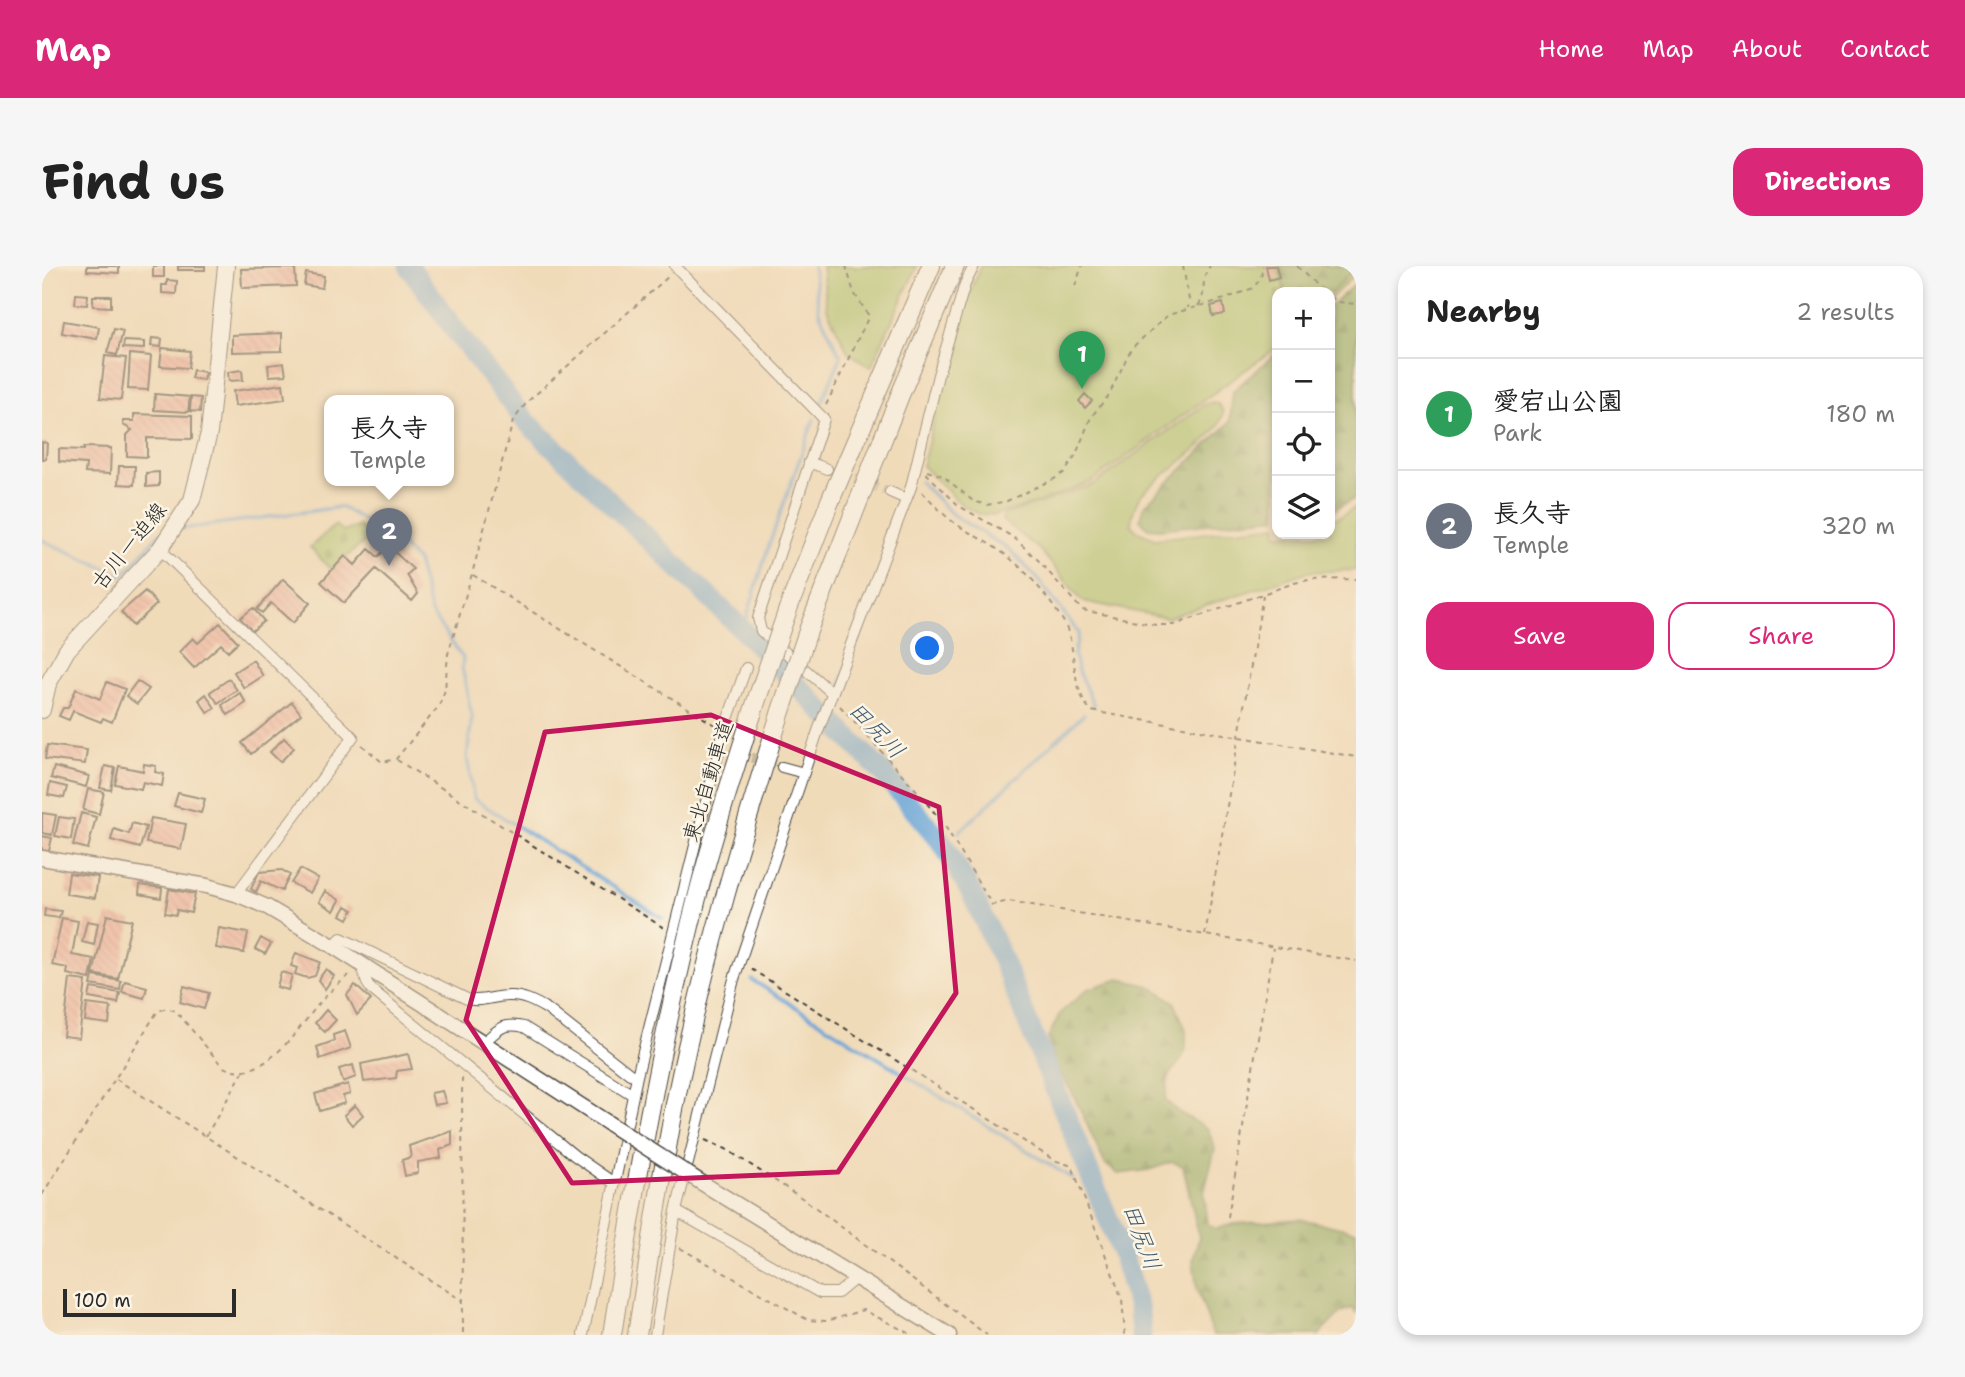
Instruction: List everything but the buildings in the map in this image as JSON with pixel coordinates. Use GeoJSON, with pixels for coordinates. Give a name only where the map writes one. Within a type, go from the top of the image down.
{"type":"FeatureCollection","features":[{"type":"Feature","properties":{"kind":"highway","name":"東北自動車道"},"geometry":{"type":"LineString","coordinates":[[612,1335],[635,1186],[699,888],[758,696],[788,609],[841,475],[931,266]]}},
{"type":"Feature","properties":{"kind":"highway"},"geometry":{"type":"LineString","coordinates":[[637,1335],[659,1190],[679,1085],[701,987],[749,813],[809,628],[900,395],[955,266]]}},
{"type":"Feature","properties":{"kind":"main road","name":"古川一迫線"},"geometry":{"type":"LineString","coordinates":[[42,710],[45,683],[67,650],[163,543],[192,500],[209,433],[226,266]]}},
{"type":"Feature","properties":{"kind":"street"},"geometry":{"type":"LineString","coordinates":[[654,1335],[676,1211],[739,962],[819,728],[911,487],[938,375],[965,284],[974,266]]}},
{"type":"Feature","properties":{"kind":"street"},"geometry":{"type":"LineString","coordinates":[[676,267],[824,419],[758,618],[758,625],[761,631],[831,697]]}},
{"type":"Feature","properties":{"kind":"street"},"geometry":{"type":"LineString","coordinates":[[809,462],[827,468]]}},
{"type":"Feature","properties":{"kind":"street"},"geometry":{"type":"LineString","coordinates":[[890,492],[906,499]]}},
{"type":"Feature","properties":{"kind":"street"},"geometry":{"type":"LineString","coordinates":[[163,543],[352,737],[236,894]]}},
{"type":"Feature","properties":{"kind":"street"},"geometry":{"type":"LineString","coordinates":[[583,1335],[637,1076],[724,730],[746,667]]}},
{"type":"Feature","properties":{"kind":"street"},"geometry":{"type":"LineString","coordinates":[[720,748],[733,751]]}},
{"type":"Feature","properties":{"kind":"street"},"geometry":{"type":"LineString","coordinates":[[782,767],[804,774]]}},
{"type":"Feature","properties":{"kind":"street"},"geometry":{"type":"LineString","coordinates":[[42,858],[207,886],[267,907],[361,964],[702,1183],[949,1335]]}},
{"type":"Feature","properties":{"kind":"street"},"geometry":{"type":"LineString","coordinates":[[332,946],[341,938],[467,999],[478,1002],[518,996],[533,1001],[630,1074],[637,1076]]}},
{"type":"Feature","properties":{"kind":"street"},"geometry":{"type":"LineString","coordinates":[[361,964],[366,983],[371,989],[575,1156],[614,1183]]}},
{"type":"Feature","properties":{"kind":"street"},"geometry":{"type":"LineString","coordinates":[[482,1044],[502,1026],[511,1024],[524,1027],[633,1095]]}},
{"type":"Feature","properties":{"kind":"street"},"geometry":{"type":"LineString","coordinates":[[676,1211],[820,1293],[838,1293],[856,1278]]}},
{"type":"Feature","properties":{"kind":"path"},"geometry":{"type":"LineString","coordinates":[[821,416],[869,316],[854,293],[846,266]]}},
{"type":"Feature","properties":{"kind":"path"},"geometry":{"type":"LineString","coordinates":[[1075,286],[1082,266]]}},
{"type":"Feature","properties":{"kind":"path"},"geometry":{"type":"LineString","coordinates":[[1182,266],[1189,300],[1187,309]]}},
{"type":"Feature","properties":{"kind":"path"},"geometry":{"type":"LineString","coordinates":[[1198,306],[1204,296],[1204,274],[1210,266]]}},
{"type":"Feature","properties":{"kind":"path"},"geometry":{"type":"LineString","coordinates":[[916,467],[943,476],[974,501],[987,505],[1007,501],[1056,478],[1065,472],[1075,457],[1091,416],[1109,395],[1131,350],[1168,315],[1235,296],[1253,288],[1261,278],[1263,266]]}},
{"type":"Feature","properties":{"kind":"path"},"geometry":{"type":"LineString","coordinates":[[1297,266],[1317,287]]}},
{"type":"Feature","properties":{"kind":"path"},"geometry":{"type":"LineString","coordinates":[[352,737],[377,760],[382,762],[396,759],[439,706],[445,690],[451,645],[513,421],[527,402],[676,267]]}},
{"type":"Feature","properties":{"kind":"path"},"geometry":{"type":"LineString","coordinates":[[1335,300],[1356,304]]}},
{"type":"Feature","properties":{"kind":"path"},"geometry":{"type":"LineString","coordinates":[[916,467],[959,506],[1013,537],[1039,561],[1075,604],[1088,613],[1156,625],[1174,625],[1309,580],[1356,579]]}},
{"type":"Feature","properties":{"kind":"path"},"geometry":{"type":"LineString","coordinates":[[911,487],[922,492],[947,517],[1008,557],[1024,571],[1061,617],[1070,638],[1074,674],[1085,704],[1091,711],[1356,757]]}},
{"type":"Feature","properties":{"kind":"path"},"geometry":{"type":"LineString","coordinates":[[472,574],[724,730]]}},
{"type":"Feature","properties":{"kind":"path"},"geometry":{"type":"LineString","coordinates":[[1205,936],[1263,594]]}},
{"type":"Feature","properties":{"kind":"path"},"geometry":{"type":"LineString","coordinates":[[831,697],[918,792],[945,826],[992,905],[1009,901],[1356,961]]}},
{"type":"Feature","properties":{"kind":"path"},"geometry":{"type":"LineString","coordinates":[[396,759],[672,933]]}},
{"type":"Feature","properties":{"kind":"path"},"geometry":{"type":"LineString","coordinates":[[1228,1217],[1273,947]]}},
{"type":"Feature","properties":{"kind":"path"},"geometry":{"type":"LineString","coordinates":[[739,962],[1054,1160],[1072,1166],[1122,1299],[1125,1335]]}},
{"type":"Feature","properties":{"kind":"path"},"geometry":{"type":"LineString","coordinates":[[205,1136],[243,1072],[284,1048],[326,996],[361,964]]}},
{"type":"Feature","properties":{"kind":"path"},"geometry":{"type":"LineString","coordinates":[[42,1195],[158,1012],[166,1008],[176,1011],[223,1067],[243,1072]]}},
{"type":"Feature","properties":{"kind":"path"},"geometry":{"type":"LineString","coordinates":[[462,1063],[463,1335]]}},
{"type":"Feature","properties":{"kind":"path"},"geometry":{"type":"LineString","coordinates":[[115,1079],[463,1301]]}},
{"type":"Feature","properties":{"kind":"path"},"geometry":{"type":"LineString","coordinates":[[694,1135],[726,1149],[805,1200],[987,1335]]}},
{"type":"Feature","properties":{"kind":"path"},"geometry":{"type":"LineString","coordinates":[[669,1243],[689,1251],[808,1320],[827,1321],[863,1310],[913,1335]]}},
{"type":"Feature","properties":{"kind":"highlighted area"},"geometry":{"type":"Polygon","coordinates":[[[711,715],[939,807],[956,993],[838,1172],[572,1183],[466,1020],[545,732],[711,715]]]}},
{"type":"Feature","properties":{"kind":"green space"},"geometry":{"type":"Polygon","coordinates":[[[822,266],[917,266],[871,367],[848,352],[827,309],[822,266]]]}},
{"type":"Feature","properties":{"kind":"green space"},"geometry":{"type":"Polygon","coordinates":[[[981,266],[1356,266],[1356,273],[1335,294],[1335,287],[1272,287],[1272,351],[1091,482],[995,515],[979,514],[962,505],[922,466],[971,290],[981,266]]]}},
{"type":"Feature","properties":{"kind":"green space"},"geometry":{"type":"Polygon","coordinates":[[[1279,266],[1356,266],[1335,289],[1284,287],[1279,266]]]}},
{"type":"Feature","properties":{"kind":"green space"},"geometry":{"type":"Polygon","coordinates":[[[1356,283],[1356,498],[1335,509],[1335,350],[1335,302],[1356,283]]]}},
{"type":"Feature","properties":{"kind":"green space"},"geometry":{"type":"Polygon","coordinates":[[[1272,356],[1272,518],[1148,528],[1140,519],[1143,507],[1230,422],[1233,391],[1272,356]]]}},
{"type":"Feature","properties":{"kind":"green space"},"geometry":{"type":"Polygon","coordinates":[[[1212,402],[1218,404],[1223,413],[1220,423],[1201,444],[1142,494],[1134,509],[1131,525],[1138,532],[1155,539],[1272,526],[1272,539],[1335,539],[1335,518],[1356,507],[1356,570],[1307,572],[1167,618],[1082,601],[1041,551],[1002,520],[1004,515],[1093,485],[1204,405],[1212,402]]]}},
{"type":"Feature","properties":{"kind":"green space"},"geometry":{"type":"Polygon","coordinates":[[[335,525],[344,532],[358,525],[370,537],[331,570],[310,547],[335,525]]]}},
{"type":"Feature","properties":{"kind":"green space"},"geometry":{"type":"Polygon","coordinates":[[[1119,979],[1150,986],[1174,1002],[1186,1030],[1186,1049],[1169,1075],[1165,1100],[1177,1111],[1208,1129],[1215,1149],[1204,1192],[1208,1224],[1216,1229],[1233,1224],[1300,1219],[1356,1231],[1356,1312],[1352,1308],[1341,1312],[1319,1335],[1213,1335],[1197,1288],[1193,1260],[1199,1237],[1183,1166],[1172,1162],[1149,1170],[1118,1174],[1105,1164],[1072,1092],[1055,1064],[1048,1038],[1060,1013],[1088,989],[1119,979]]]}},
{"type":"Feature","properties":{"kind":"waterway","name":"田尻川"},"geometry":{"type":"LineString","coordinates":[[409,266],[525,420],[743,630],[882,772],[944,845],[972,894],[1001,957],[1121,1250],[1139,1310],[1141,1335]]}},
{"type":"Feature","properties":{"kind":"waterway"},"geometry":{"type":"LineString","coordinates":[[813,266],[819,312],[841,357],[819,408]]}},
{"type":"Feature","properties":{"kind":"waterway"},"geometry":{"type":"LineString","coordinates":[[743,630],[769,545],[814,419]]}},
{"type":"Feature","properties":{"kind":"waterway"},"geometry":{"type":"LineString","coordinates":[[920,482],[953,515],[1010,550],[1037,578],[1079,633],[1074,653],[1077,669],[1094,705]]}},
{"type":"Feature","properties":{"kind":"waterway"},"geometry":{"type":"LineString","coordinates":[[181,529],[341,507],[395,538],[417,561],[431,613],[463,658],[462,667],[472,717],[467,757],[474,799],[662,918]]}},
{"type":"Feature","properties":{"kind":"waterway"},"geometry":{"type":"LineString","coordinates":[[42,540],[123,576],[163,532]]}},
{"type":"Feature","properties":{"kind":"waterway"},"geometry":{"type":"LineString","coordinates":[[838,693],[873,600]]}},
{"type":"Feature","properties":{"kind":"waterway"},"geometry":{"type":"LineString","coordinates":[[959,832],[1084,714]]}},
{"type":"Feature","properties":{"kind":"waterway"},"geometry":{"type":"LineString","coordinates":[[752,980],[1073,1179]]}},
{"type":"Feature","properties":{"kind":"waterway","name":"田尻川"},"geometry":{"type":"LineString","coordinates":[[1081,1176],[1088,1173]]}},
{"type":"Feature","properties":{"kind":"tunnel"},"geometry":{"type":"LineString","coordinates":[[840,474],[890,492]]}},
{"type":"Feature","properties":{"kind":"tunnel"},"geometry":{"type":"LineString","coordinates":[[737,753],[782,767]]}},
{"type":"Feature","properties":{"kind":"place","name":"愛宕山公園"},"geometry":{"type":"Point","coordinates":[1082,389]}},
{"type":"Feature","properties":{"kind":"place","name":"長久寺"},"geometry":{"type":"Point","coordinates":[389,566]}}]}
